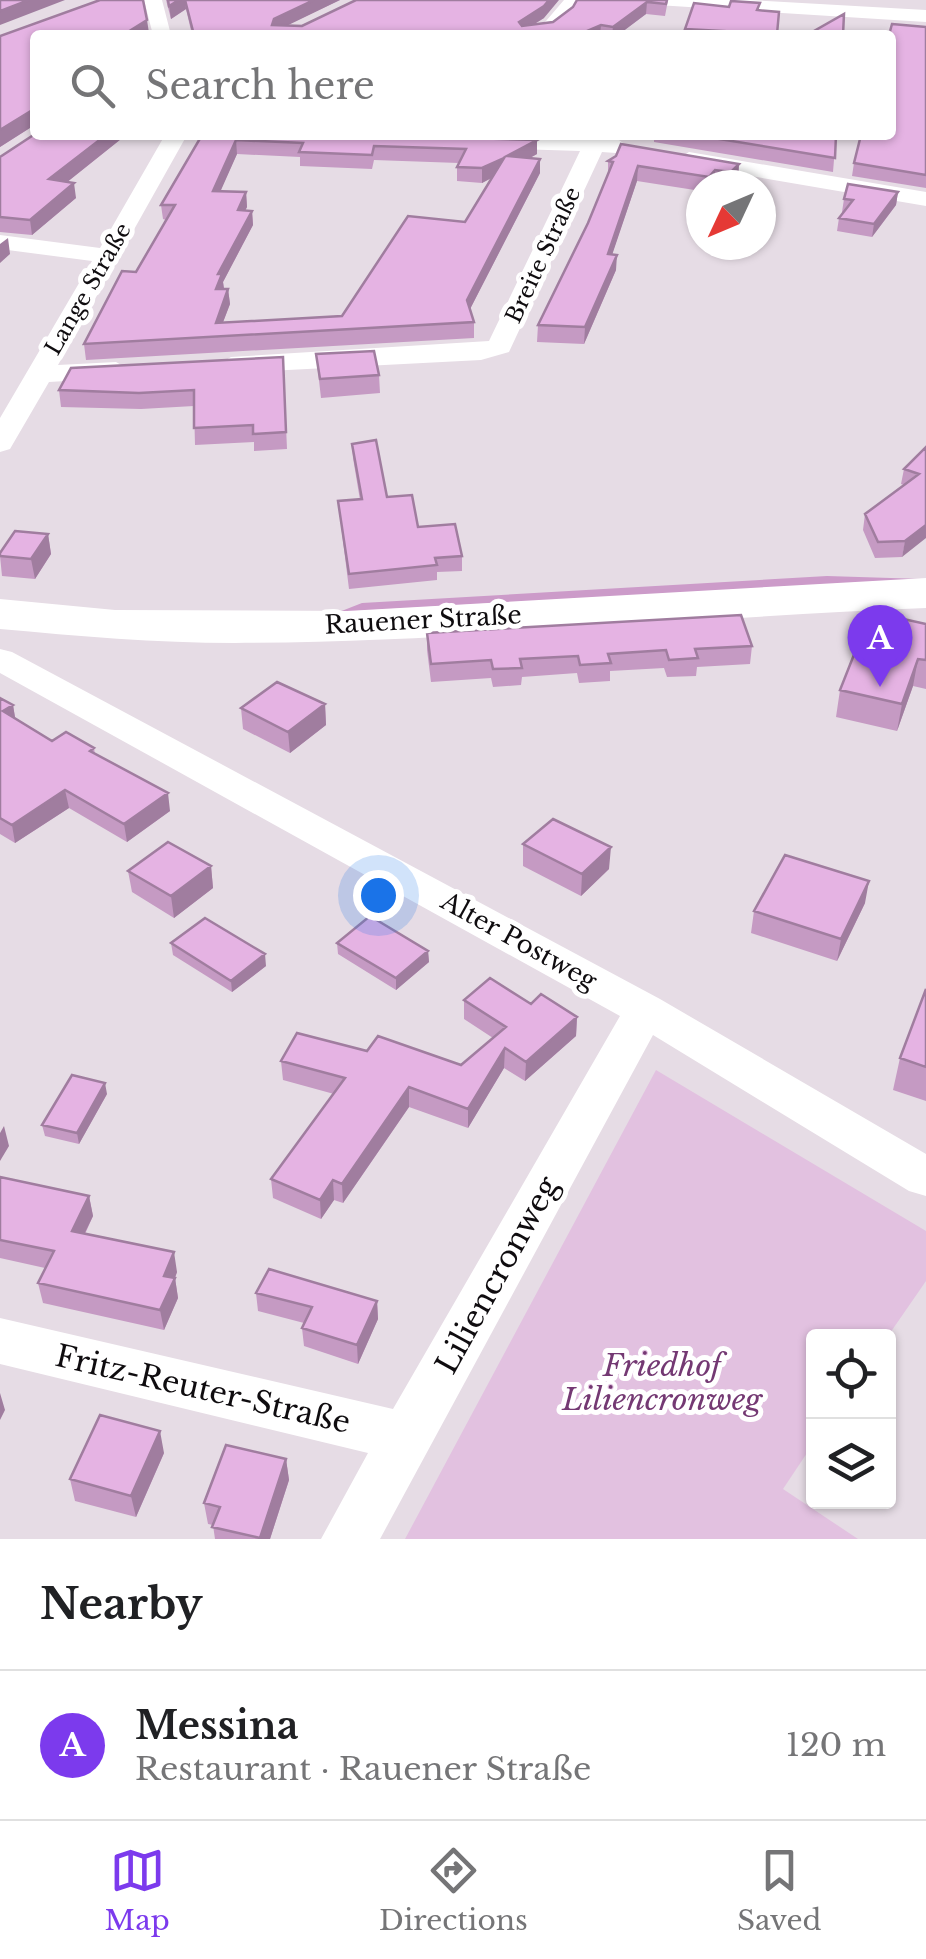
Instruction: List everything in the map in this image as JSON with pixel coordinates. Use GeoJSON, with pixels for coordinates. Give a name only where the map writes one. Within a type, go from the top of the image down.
{"type":"FeatureCollection","features":[{"type":"Feature","properties":{"kind":"main road","name":"Rauener Straße"},"geometry":{"type":"LineString","coordinates":[[0,614],[132,626],[265,628],[926,593]]}},
{"type":"Feature","properties":{"kind":"street"},"geometry":{"type":"LineString","coordinates":[[153,0],[161,30]]}},
{"type":"Feature","properties":{"kind":"street"},"geometry":{"type":"LineString","coordinates":[[542,30],[553,25],[574,0]]}},
{"type":"Feature","properties":{"kind":"street"},"geometry":{"type":"LineString","coordinates":[[656,0],[926,16]]}},
{"type":"Feature","properties":{"kind":"street","name":"Lange Straße"},"geometry":{"type":"LineString","coordinates":[[0,443],[22,387],[108,256],[173,140]]}},
{"type":"Feature","properties":{"kind":"street"},"geometry":{"type":"LineString","coordinates":[[458,141],[613,143]]}},
{"type":"Feature","properties":{"kind":"street","name":"Breite Straße"},"geometry":{"type":"LineString","coordinates":[[205,366],[480,352],[500,346],[613,143]]}},
{"type":"Feature","properties":{"kind":"street"},"geometry":{"type":"LineString","coordinates":[[670,156],[926,200]]}},
{"type":"Feature","properties":{"kind":"street"},"geometry":{"type":"LineString","coordinates":[[0,242],[108,256]]}},
{"type":"Feature","properties":{"kind":"street"},"geometry":{"type":"LineString","coordinates":[[22,387],[150,369]]}},
{"type":"Feature","properties":{"kind":"street","name":"Alter Postweg"},"geometry":{"type":"LineString","coordinates":[[0,659],[645,1010],[926,1177]]}},
{"type":"Feature","properties":{"kind":"street","name":"Liliencronweg"},"geometry":{"type":"LineString","coordinates":[[349,1539],[645,1010]]}},
{"type":"Feature","properties":{"kind":"street","name":"Fritz-Reuter-Straße"},"geometry":{"type":"LineString","coordinates":[[0,1341],[406,1437]]}},
{"type":"Feature","properties":{"kind":"green space","name":"Friedhof Liliencronweg"},"geometry":{"type":"Polygon","coordinates":[[[656,1070],[926,1231],[926,1281],[893,1329],[806,1329],[806,1454],[783,1489],[806,1504],[806,1509],[813,1509],[858,1539],[405,1539],[656,1070]]]}},
{"type":"Feature","properties":{"kind":"shaded area"},"geometry":{"type":"Polygon","coordinates":[[[827,576],[923,579],[339,612],[362,603],[827,576]]]}},
{"type":"Feature","properties":{"kind":"building"},"geometry":{"type":"Polygon","coordinates":[[[0,0],[29,0],[0,11],[0,0]]]}},
{"type":"Feature","properties":{"kind":"building"},"geometry":{"type":"Polygon","coordinates":[[[100,0],[143,0],[147,20],[131,30],[30,30],[30,112],[0,130],[0,36],[100,0]]]}},
{"type":"Feature","properties":{"kind":"building"},"geometry":{"type":"Polygon","coordinates":[[[185,0],[314,0],[274,19],[272,25],[302,26],[356,0],[549,0],[519,22],[522,26],[553,22],[577,0],[667,0],[666,4],[647,2],[613,27],[601,25],[590,30],[193,30],[185,0]]]}},
{"type":"Feature","properties":{"kind":"building"},"geometry":{"type":"Polygon","coordinates":[[[731,1],[760,3],[757,10],[779,12],[777,30],[685,29],[694,3],[729,7],[731,1]]]}},
{"type":"Feature","properties":{"kind":"building"},"geometry":{"type":"Polygon","coordinates":[[[844,14],[843,30],[816,30],[844,14]]]}},
{"type":"Feature","properties":{"kind":"building"},"geometry":{"type":"Polygon","coordinates":[[[892,24],[926,27],[926,175],[854,163],[860,140],[896,140],[896,30],[890,30],[892,24]]]}},
{"type":"Feature","properties":{"kind":"building"},"geometry":{"type":"Polygon","coordinates":[[[30,137],[100,140],[49,179],[74,183],[30,220],[0,217],[0,157],[30,137]]]}},
{"type":"Feature","properties":{"kind":"building"},"geometry":{"type":"Polygon","coordinates":[[[199,140],[236,140],[537,140],[507,156],[540,159],[467,300],[474,322],[84,344],[122,271],[136,272],[175,205],[161,205],[199,140]],[[236,140],[213,191],[246,192],[238,210],[252,211],[218,274],[222,274],[216,289],[228,289],[216,323],[342,316],[408,216],[465,222],[504,158],[482,168],[457,167],[466,149],[374,146],[372,155],[299,152],[303,143],[236,140]]]}},
{"type":"Feature","properties":{"kind":"building"},"geometry":{"type":"Polygon","coordinates":[[[725,140],[836,140],[835,158],[725,140]]]}},
{"type":"Feature","properties":{"kind":"building"},"geometry":{"type":"Polygon","coordinates":[[[621,144],[739,164],[733,170],[686,170],[686,173],[638,166],[608,254],[617,255],[585,327],[538,325],[588,223],[613,162],[608,161],[616,156],[621,144]]]}},
{"type":"Feature","properties":{"kind":"building"},"geometry":{"type":"Polygon","coordinates":[[[848,184],[898,192],[874,224],[839,218],[853,200],[844,199],[848,184]]]}},
{"type":"Feature","properties":{"kind":"building"},"geometry":{"type":"Polygon","coordinates":[[[374,351],[379,375],[320,379],[316,354],[374,351]]]}},
{"type":"Feature","properties":{"kind":"building"},"geometry":{"type":"Polygon","coordinates":[[[283,357],[286,432],[253,434],[253,425],[194,428],[194,390],[59,390],[71,368],[283,357]]]}},
{"type":"Feature","properties":{"kind":"building"},"geometry":{"type":"Polygon","coordinates":[[[376,440],[387,497],[412,495],[418,527],[455,524],[462,556],[435,558],[437,565],[349,574],[338,501],[362,499],[352,444],[376,440]]]}},
{"type":"Feature","properties":{"kind":"building"},"geometry":{"type":"Polygon","coordinates":[[[926,447],[926,525],[905,541],[878,542],[865,514],[919,474],[904,469],[926,447]]]}},
{"type":"Feature","properties":{"kind":"building"},"geometry":{"type":"Polygon","coordinates":[[[15,531],[48,534],[31,559],[0,556],[15,531]]]}},
{"type":"Feature","properties":{"kind":"building"},"geometry":{"type":"Polygon","coordinates":[[[741,615],[752,646],[695,649],[698,658],[669,660],[666,650],[608,654],[611,663],[580,665],[578,656],[520,659],[522,668],[493,669],[491,660],[431,664],[427,633],[741,615]]]}},
{"type":"Feature","properties":{"kind":"building"},"geometry":{"type":"Polygon","coordinates":[[[890,616],[926,624],[926,660],[918,659],[902,704],[840,690],[859,642],[878,646],[890,616]]]}},
{"type":"Feature","properties":{"kind":"building"},"geometry":{"type":"Polygon","coordinates":[[[277,682],[325,704],[288,732],[241,708],[277,682]]]}},
{"type":"Feature","properties":{"kind":"building"},"geometry":{"type":"Polygon","coordinates":[[[0,698],[13,705],[3,711],[52,741],[66,732],[94,748],[90,751],[168,793],[124,824],[65,790],[12,825],[0,818],[0,698]]]}},
{"type":"Feature","properties":{"kind":"building"},"geometry":{"type":"Polygon","coordinates":[[[553,819],[611,847],[582,874],[523,844],[553,819]]]}},
{"type":"Feature","properties":{"kind":"building"},"geometry":{"type":"Polygon","coordinates":[[[168,842],[211,866],[171,896],[128,871],[168,842]]]}},
{"type":"Feature","properties":{"kind":"building"},"geometry":{"type":"Polygon","coordinates":[[[785,855],[869,881],[841,939],[754,911],[785,855]]]}},
{"type":"Feature","properties":{"kind":"building"},"geometry":{"type":"Polygon","coordinates":[[[370,916],[428,951],[396,978],[337,943],[370,916]]]}},
{"type":"Feature","properties":{"kind":"building"},"geometry":{"type":"Polygon","coordinates":[[[205,918],[265,954],[231,981],[171,943],[205,918]]]}},
{"type":"Feature","properties":{"kind":"building"},"geometry":{"type":"Polygon","coordinates":[[[490,978],[531,1004],[541,994],[577,1017],[526,1062],[505,1048],[468,1109],[409,1087],[342,1184],[333,1180],[320,1200],[271,1179],[345,1078],[281,1061],[297,1033],[367,1051],[378,1036],[461,1065],[506,1027],[464,1000],[490,978]]]}},
{"type":"Feature","properties":{"kind":"building"},"geometry":{"type":"Polygon","coordinates":[[[926,989],[926,1067],[900,1058],[926,989]]]}},
{"type":"Feature","properties":{"kind":"building"},"geometry":{"type":"Polygon","coordinates":[[[72,1075],[105,1083],[77,1133],[42,1125],[72,1075]]]}},
{"type":"Feature","properties":{"kind":"building"},"geometry":{"type":"Polygon","coordinates":[[[0,1177],[89,1196],[72,1231],[174,1252],[164,1276],[175,1278],[160,1310],[38,1283],[54,1251],[0,1240],[0,1177]]]}},
{"type":"Feature","properties":{"kind":"building"},"geometry":{"type":"Polygon","coordinates":[[[269,1269],[377,1301],[357,1345],[302,1328],[312,1307],[256,1293],[269,1269]]]}},
{"type":"Feature","properties":{"kind":"building"},"geometry":{"type":"Polygon","coordinates":[[[100,1415],[160,1431],[131,1496],[70,1479],[100,1415]]]}},
{"type":"Feature","properties":{"kind":"building"},"geometry":{"type":"Polygon","coordinates":[[[226,1445],[286,1459],[260,1538],[212,1527],[220,1507],[204,1503],[226,1445]]]}},
{"type":"Feature","properties":{"kind":"place","name":"Messina"},"geometry":{"type":"Point","coordinates":[880,687]}}]}
